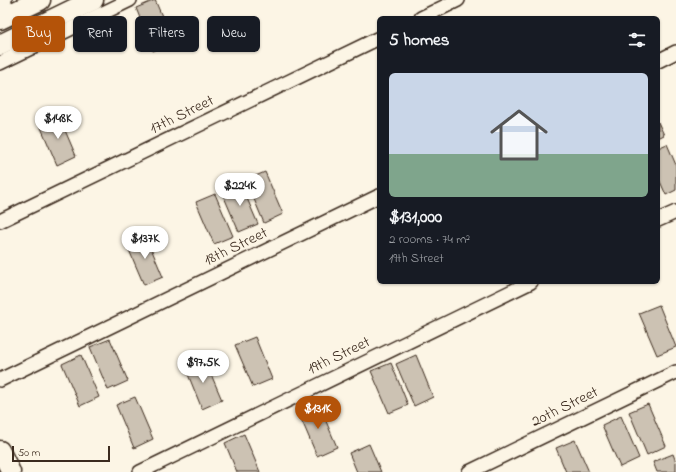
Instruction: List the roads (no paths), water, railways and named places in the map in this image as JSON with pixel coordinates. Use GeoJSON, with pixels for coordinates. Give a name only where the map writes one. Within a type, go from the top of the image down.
{"type":"FeatureCollection","features":[{"type":"Feature","properties":{"kind":"main road"},"geometry":{"type":"LineString","coordinates":[[0,19],[40,0]]}},
{"type":"Feature","properties":{"kind":"main road"},"geometry":{"type":"LineString","coordinates":[[0,45],[93,0]]}},
{"type":"Feature","properties":{"kind":"street"},"geometry":{"type":"LineString","coordinates":[[0,2],[5,0]]}},
{"type":"Feature","properties":{"kind":"street"},"geometry":{"type":"LineString","coordinates":[[0,63],[130,0]]}},
{"type":"Feature","properties":{"kind":"street"},"geometry":{"type":"LineString","coordinates":[[425,16],[458,0]]}},
{"type":"Feature","properties":{"kind":"street","name":"17th Street"},"geometry":{"type":"LineString","coordinates":[[0,221],[377,39]]}},
{"type":"Feature","properties":{"kind":"street"},"geometry":{"type":"LineString","coordinates":[[660,60],[676,52]]}},
{"type":"Feature","properties":{"kind":"street","name":"18th Street"},"geometry":{"type":"LineString","coordinates":[[0,380],[377,197]]}},
{"type":"Feature","properties":{"kind":"street"},"geometry":{"type":"LineString","coordinates":[[660,219],[676,212]]}},
{"type":"Feature","properties":{"kind":"street","name":"19th Street"},"geometry":{"type":"LineString","coordinates":[[140,472],[527,284]]}},
{"type":"Feature","properties":{"kind":"street","name":"20th Street"},"geometry":{"type":"LineString","coordinates":[[469,472],[676,372]]}},
{"type":"Feature","properties":{"kind":"street"},"geometry":{"type":"LineString","coordinates":[[0,450],[11,472]]}}]}
